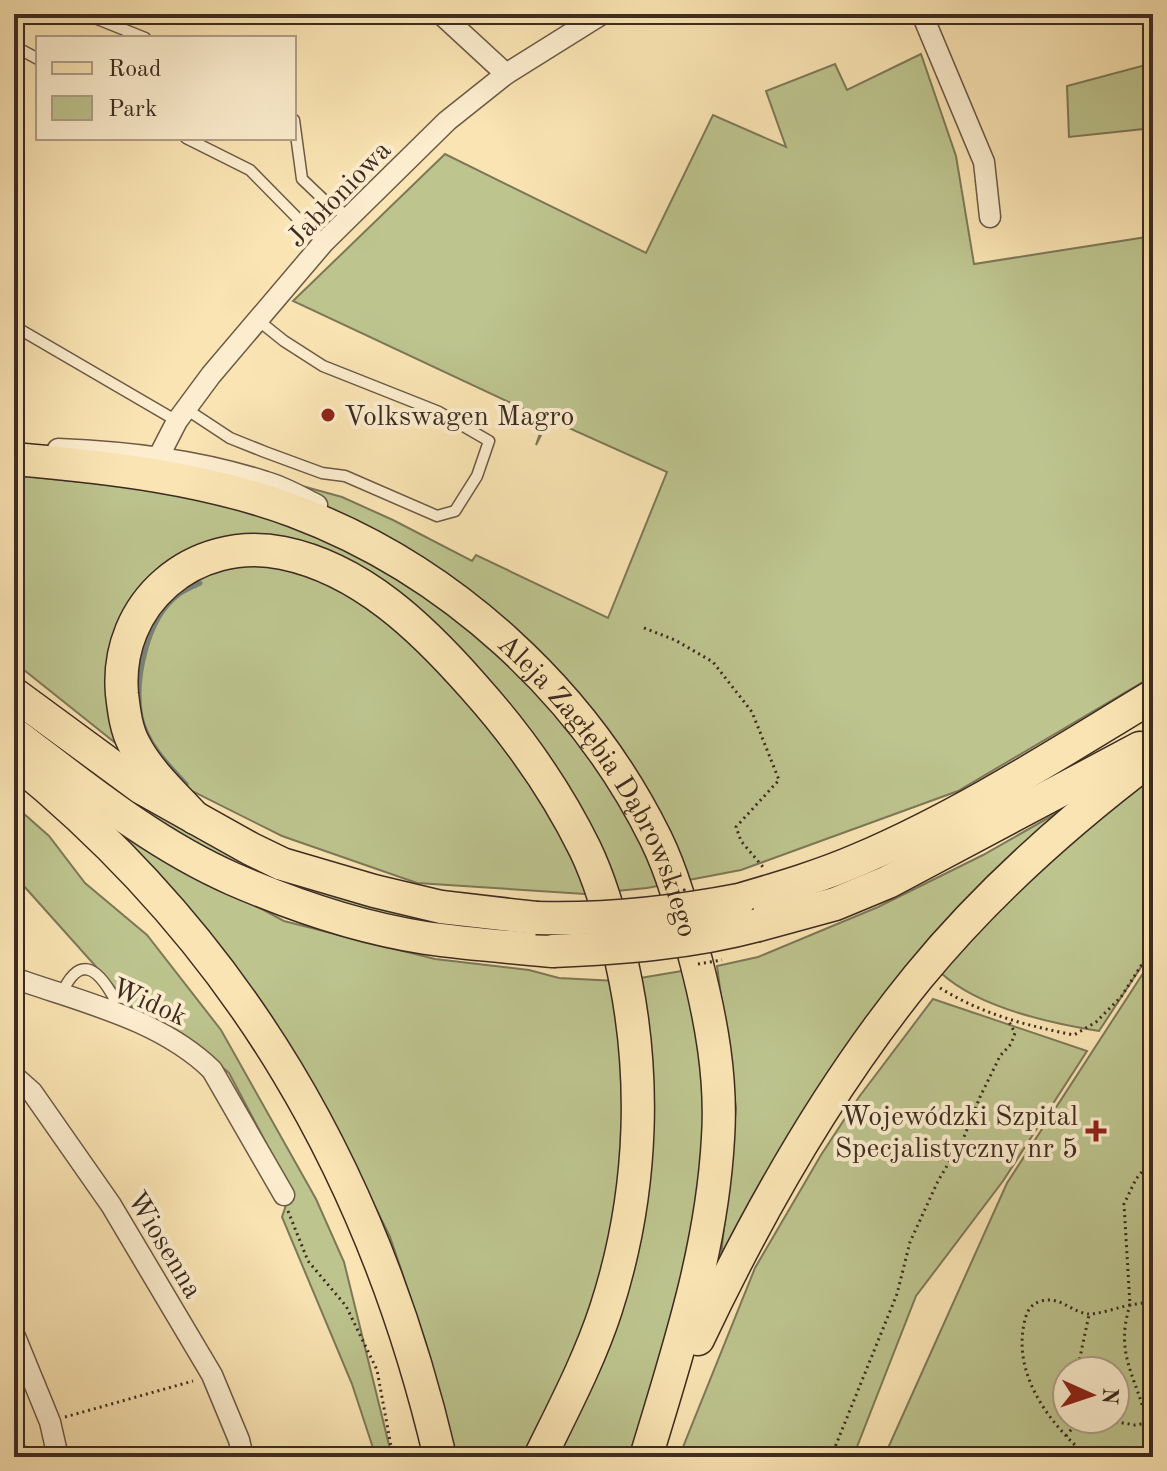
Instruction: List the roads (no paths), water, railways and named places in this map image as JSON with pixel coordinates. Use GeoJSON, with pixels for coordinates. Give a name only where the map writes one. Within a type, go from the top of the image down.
{"type":"FeatureCollection","features":[{"type":"Feature","properties":{"kind":"main road","name":"Aleja Zagłębia Dąbrowskiego"},"geometry":{"type":"LineString","coordinates":[[14,459],[131,472],[225,491],[295,512],[378,551],[427,580],[504,639],[564,701],[614,768],[660,849],[682,908],[712,1031],[716,1071],[719,1136],[711,1216],[695,1294],[649,1446]]}},
{"type":"Feature","properties":{"kind":"main road"},"geometry":{"type":"LineString","coordinates":[[195,818],[148,766],[133,744],[121,683],[129,633],[138,612],[152,595],[190,568],[228,553],[278,552],[305,558],[347,577],[394,609],[445,654],[496,711],[527,753],[552,789],[586,850],[611,919],[631,1002],[639,1091],[636,1151],[625,1232],[607,1305],[589,1357],[540,1457]]}},
{"type":"Feature","properties":{"kind":"main road"},"geometry":{"type":"LineString","coordinates":[[14,694],[142,788],[282,864],[441,907],[536,918],[589,920],[642,916],[739,900],[858,860],[918,833],[1017,778],[1153,696]]}},
{"type":"Feature","properties":{"kind":"main road"},"geometry":{"type":"LineString","coordinates":[[14,734],[103,801],[177,849],[231,878],[305,907],[378,928],[424,938],[553,951],[712,937],[835,904],[888,882],[1153,741]]}},
{"type":"Feature","properties":{"kind":"main road"},"geometry":{"type":"LineString","coordinates":[[649,1446],[725,1282],[835,1090],[918,977],[1004,884],[1074,820],[1153,757]]}},
{"type":"Feature","properties":{"kind":"main road"},"geometry":{"type":"LineString","coordinates":[[14,760],[98,832],[171,909],[231,984],[267,1037],[317,1121],[368,1227],[403,1322],[440,1457]]}},
{"type":"Feature","properties":{"kind":"street"},"geometry":{"type":"LineString","coordinates":[[441,14],[506,74]]}},
{"type":"Feature","properties":{"kind":"street","name":"Jabłoniowa"},"geometry":{"type":"LineString","coordinates":[[159,456],[182,415],[211,375],[349,217],[447,121],[506,74],[602,14]]}},
{"type":"Feature","properties":{"kind":"street"},"geometry":{"type":"LineString","coordinates":[[922,14],[984,162],[990,217]]}},
{"type":"Feature","properties":{"kind":"street"},"geometry":{"type":"LineString","coordinates":[[14,459],[57,449],[122,451],[159,456],[269,482],[335,513],[378,551]]}},
{"type":"Feature","properties":{"kind":"street","name":"Widok"},"geometry":{"type":"LineString","coordinates":[[14,978],[172,1038],[195,1054],[212,1070],[284,1195]]}},
{"type":"Feature","properties":{"kind":"street","name":"Wiosenna"},"geometry":{"type":"LineString","coordinates":[[14,1076],[32,1092],[111,1205],[212,1375],[243,1457]]}},
{"type":"Feature","properties":{"kind":"street"},"geometry":{"type":"LineString","coordinates":[[14,1334],[50,1422],[58,1457]]}},
{"type":"Feature","properties":{"kind":"lane"},"geometry":{"type":"LineString","coordinates":[[85,14],[140,36]]}},
{"type":"Feature","properties":{"kind":"lane"},"geometry":{"type":"LineString","coordinates":[[14,46],[36,58]]}},
{"type":"Feature","properties":{"kind":"lane"},"geometry":{"type":"LineString","coordinates":[[296,135],[302,179],[324,200],[349,217]]}},
{"type":"Feature","properties":{"kind":"lane"},"geometry":{"type":"LineString","coordinates":[[190,140],[250,170],[324,242]]}},
{"type":"Feature","properties":{"kind":"lane"},"geometry":{"type":"LineString","coordinates":[[14,326],[88,371],[230,438],[322,473],[345,476],[437,516],[455,511],[477,476],[489,441],[439,412],[323,366],[259,321]]}},
{"type":"Feature","properties":{"kind":"lane"},"geometry":{"type":"LineString","coordinates":[[61,995],[67,980],[78,971],[90,969],[102,977],[114,998],[110,1012]]}},
{"type":"Feature","properties":{"kind":"waterway"},"geometry":{"type":"LineString","coordinates":[[186,784],[159,754],[148,736],[141,717],[139,686],[145,651],[158,619],[178,595],[200,583]]}},
{"type":"Feature","properties":{"kind":"place","name":"Volkswagen Magro"},"geometry":{"type":"Point","coordinates":[328,415]}},
{"type":"Feature","properties":{"kind":"place","name":"Wojewódzki Szpital Specjalistyczny nr 5"},"geometry":{"type":"Point","coordinates":[1096,1131]}}]}
